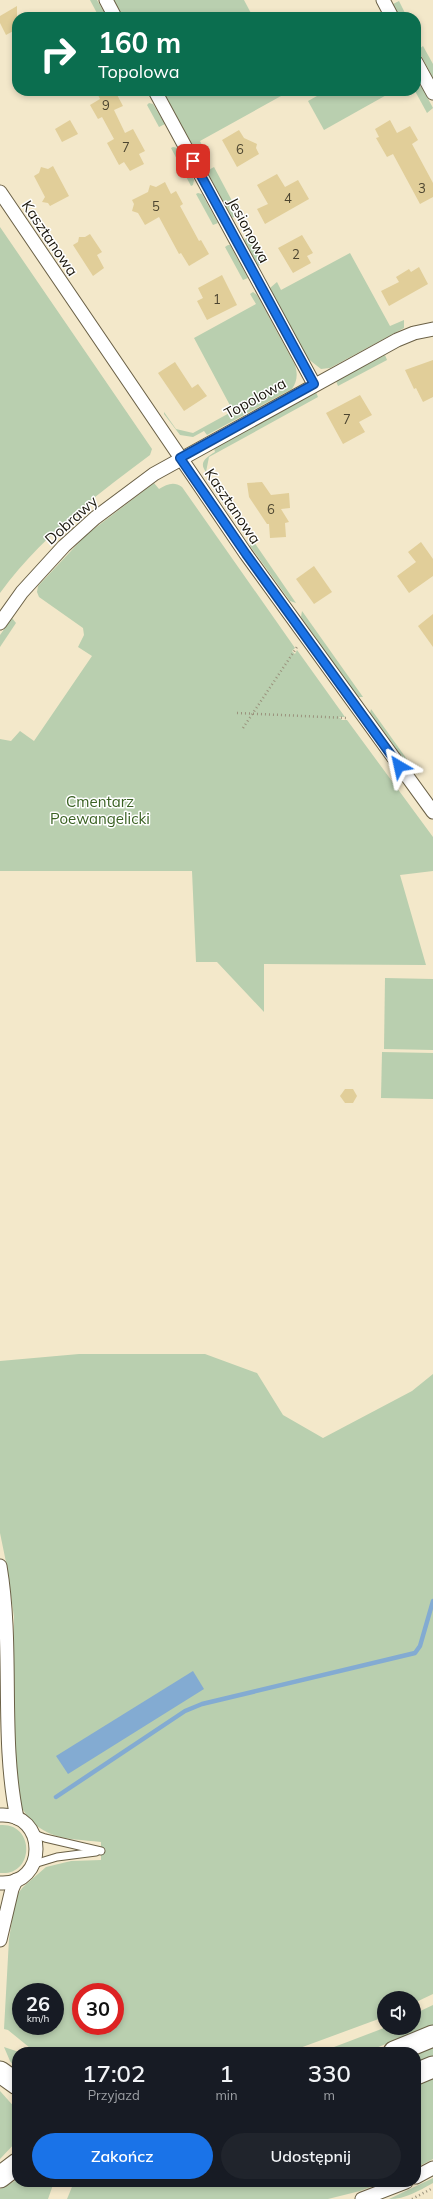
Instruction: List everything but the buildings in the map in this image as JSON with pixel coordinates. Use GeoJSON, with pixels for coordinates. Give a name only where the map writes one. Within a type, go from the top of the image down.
{"type":"FeatureCollection","features":[{"type":"Feature","properties":{"kind":"main road"},"geometry":{"type":"LineString","coordinates":[[406,2047],[433,2036]]}},
{"type":"Feature","properties":{"kind":"main road"},"geometry":{"type":"LineString","coordinates":[[421,2072],[433,2067]]}},
{"type":"Feature","properties":{"kind":"main road"},"geometry":{"type":"LineString","coordinates":[[0,2072],[12,2080]]}},
{"type":"Feature","properties":{"kind":"main road"},"geometry":{"type":"LineString","coordinates":[[0,2177],[12,2168]]}},
{"type":"Feature","properties":{"kind":"street"},"geometry":{"type":"LineString","coordinates":[[106,0],[112,12]]}},
{"type":"Feature","properties":{"kind":"street"},"geometry":{"type":"LineString","coordinates":[[383,0],[389,12]]}},
{"type":"Feature","properties":{"kind":"street"},"geometry":{"type":"LineString","coordinates":[[421,71],[433,93]]}},
{"type":"Feature","properties":{"kind":"street","name":"Jesionowa"},"geometry":{"type":"LineString","coordinates":[[158,96],[314,384]]}},
{"type":"Feature","properties":{"kind":"street","name":"Kasztanowa"},"geometry":{"type":"LineString","coordinates":[[0,192],[246,554],[433,812]]}},
{"type":"Feature","properties":{"kind":"street","name":"Topolowa"},"geometry":{"type":"LineString","coordinates":[[180,458],[396,340],[414,333],[433,329]]}},
{"type":"Feature","properties":{"kind":"street","name":"Dobrawy"},"geometry":{"type":"LineString","coordinates":[[0,623],[22,592],[48,562],[81,530],[154,474],[180,458]]}},
{"type":"Feature","properties":{"kind":"street"},"geometry":{"type":"LineString","coordinates":[[0,1566],[4,1598],[2,1634],[2,1710],[4,1754],[17,1818]]}},
{"type":"Feature","properties":{"kind":"street"},"geometry":{"type":"LineString","coordinates":[[0,1771],[4,1754]]}},
{"type":"Feature","properties":{"kind":"street"},"geometry":{"type":"LineString","coordinates":[[0,1815],[17,1818],[29,1827],[34,1834],[37,1852],[34,1864],[29,1870],[16,1880],[0,1883]]}},
{"type":"Feature","properties":{"kind":"street"},"geometry":{"type":"LineString","coordinates":[[0,1940],[12,1889],[16,1880]]}},
{"type":"Feature","properties":{"kind":"street"},"geometry":{"type":"LineString","coordinates":[[421,2174],[433,2168]]}},
{"type":"Feature","properties":{"kind":"street"},"geometry":{"type":"LineString","coordinates":[[362,2199],[393,2187]]}},
{"type":"Feature","properties":{"kind":"lane"},"geometry":{"type":"LineString","coordinates":[[34,1834],[44,1838],[101,1851],[57,1857],[34,1864]]}},
{"type":"Feature","properties":{"kind":"path"},"geometry":{"type":"LineString","coordinates":[[243,728],[298,645]]}},
{"type":"Feature","properties":{"kind":"path"},"geometry":{"type":"LineString","coordinates":[[237,713],[350,718]]}},
{"type":"Feature","properties":{"kind":"path"},"geometry":{"type":"LineString","coordinates":[[412,2199],[433,2188]]}},
{"type":"Feature","properties":{"kind":"green space"},"geometry":{"type":"Polygon","coordinates":[[[90,0],[97,0],[104,12],[96,12],[90,0]]]}},
{"type":"Feature","properties":{"kind":"green space"},"geometry":{"type":"Polygon","coordinates":[[[113,0],[244,0],[250,12],[120,12],[113,0]]]}},
{"type":"Feature","properties":{"kind":"green space"},"geometry":{"type":"Polygon","coordinates":[[[399,1],[404,12],[397,12],[393,4],[399,1]]]}},
{"type":"Feature","properties":{"kind":"green space"},"geometry":{"type":"Polygon","coordinates":[[[423,46],[433,64],[433,78],[421,56],[421,48],[423,46]]]}},
{"type":"Feature","properties":{"kind":"green space"},"geometry":{"type":"Polygon","coordinates":[[[421,85],[433,108],[427,113],[418,96],[421,96],[421,85]]]}},
{"type":"Feature","properties":{"kind":"green space"},"geometry":{"type":"Polygon","coordinates":[[[166,96],[281,96],[200,141],[204,149],[200,150],[194,148],[166,96]]]}},
{"type":"Feature","properties":{"kind":"green space"},"geometry":{"type":"Polygon","coordinates":[[[317,96],[385,96],[324,130],[308,101],[317,96]]]}},
{"type":"Feature","properties":{"kind":"green space"},"geometry":{"type":"Polygon","coordinates":[[[149,103],[153,104],[165,124],[159,127],[147,105],[149,103]]]}},
{"type":"Feature","properties":{"kind":"green space"},"geometry":{"type":"Polygon","coordinates":[[[171,148],[178,148],[194,180],[193,185],[191,186],[171,148]]]}},
{"type":"Feature","properties":{"kind":"green space"},"geometry":{"type":"Polygon","coordinates":[[[214,167],[239,214],[232,218],[207,171],[214,167]]]}},
{"type":"Feature","properties":{"kind":"green space"},"geometry":{"type":"Polygon","coordinates":[[[196,194],[202,194],[218,223],[213,225],[196,194]]]}},
{"type":"Feature","properties":{"kind":"green space"},"geometry":{"type":"Polygon","coordinates":[[[0,227],[152,449],[150,455],[89,502],[51,536],[16,573],[0,593],[0,227]]]}},
{"type":"Feature","properties":{"kind":"green space"},"geometry":{"type":"Polygon","coordinates":[[[251,235],[266,262],[258,266],[244,240],[251,235]]]}},
{"type":"Feature","properties":{"kind":"green space"},"geometry":{"type":"Polygon","coordinates":[[[230,245],[248,278],[243,280],[225,247],[230,245]]]}},
{"type":"Feature","properties":{"kind":"green space"},"geometry":{"type":"Polygon","coordinates":[[[350,253],[390,326],[404,320],[404,328],[330,368],[321,369],[307,358],[270,288],[277,282],[281,290],[350,253]]]}},
{"type":"Feature","properties":{"kind":"green space"},"geometry":{"type":"Polygon","coordinates":[[[253,292],[257,295],[295,365],[297,375],[294,386],[292,389],[207,435],[204,431],[193,437],[180,435],[164,412],[176,429],[193,433],[233,411],[194,338],[256,304],[250,294],[253,292]]]}},
{"type":"Feature","properties":{"kind":"green space"},"geometry":{"type":"Polygon","coordinates":[[[385,355],[387,360],[338,386],[336,381],[385,355]]]}},
{"type":"Feature","properties":{"kind":"green space"},"geometry":{"type":"Polygon","coordinates":[[[316,392],[318,397],[209,457],[206,472],[203,465],[204,460],[215,452],[214,448],[316,392]]]}},
{"type":"Feature","properties":{"kind":"green space","name":"Cmentarz Poewangelicki"},"geometry":{"type":"Polygon","coordinates":[[[154,483],[159,489],[170,484],[176,484],[182,487],[295,648],[292,651],[295,654],[297,650],[345,717],[339,717],[342,720],[347,720],[433,837],[433,871],[400,875],[426,965],[264,964],[264,1012],[217,962],[196,962],[192,871],[0,871],[0,739],[11,741],[20,731],[34,741],[92,656],[78,647],[84,635],[83,628],[39,597],[37,592],[38,586],[86,535],[154,483]]]}},
{"type":"Feature","properties":{"kind":"green space"},"geometry":{"type":"Polygon","coordinates":[[[252,539],[296,603],[290,601],[250,546],[252,539]]]}},
{"type":"Feature","properties":{"kind":"green space"},"geometry":{"type":"Polygon","coordinates":[[[302,611],[363,697],[358,697],[301,617],[302,611]]]}},
{"type":"Feature","properties":{"kind":"green space"},"geometry":{"type":"Polygon","coordinates":[[[12,618],[16,623],[0,647],[0,635],[12,618]]]}},
{"type":"Feature","properties":{"kind":"green space"},"geometry":{"type":"Polygon","coordinates":[[[371,709],[416,772],[412,770],[370,713],[371,709]]]}},
{"type":"Feature","properties":{"kind":"green space"},"geometry":{"type":"Polygon","coordinates":[[[385,978],[433,979],[433,1050],[384,1049],[385,978]]]}},
{"type":"Feature","properties":{"kind":"green space"},"geometry":{"type":"Polygon","coordinates":[[[382,1052],[433,1053],[433,1099],[381,1098],[382,1052]]]}},
{"type":"Feature","properties":{"kind":"green space"},"geometry":{"type":"Polygon","coordinates":[[[79,1354],[205,1354],[257,1373],[283,1415],[323,1438],[412,1391],[433,1374],[433,1994],[421,2000],[421,1991],[377,1991],[377,2020],[303,2047],[29,2047],[14,2035],[64,2035],[64,1983],[12,1983],[12,2033],[4,2029],[9,1939],[16,1896],[23,1887],[46,1867],[71,1861],[101,1860],[101,1842],[64,1838],[44,1831],[35,1824],[19,1803],[12,1745],[14,1617],[7,1567],[0,1533],[0,1361],[79,1354]]]}},
{"type":"Feature","properties":{"kind":"green space"},"geometry":{"type":"Polygon","coordinates":[[[0,1825],[11,1826],[20,1832],[25,1840],[25,1858],[20,1866],[11,1872],[0,1873],[0,1825]]]}},
{"type":"Feature","properties":{"kind":"green space"},"geometry":{"type":"Polygon","coordinates":[[[433,2005],[433,2025],[421,2030],[421,2011],[433,2005]]]}},
{"type":"Feature","properties":{"kind":"green space"},"geometry":{"type":"Polygon","coordinates":[[[377,2031],[377,2035],[408,2035],[378,2047],[334,2047],[377,2031]]]}},
{"type":"Feature","properties":{"kind":"green space"},"geometry":{"type":"Polygon","coordinates":[[[4,2047],[12,2050],[12,2064],[4,2047]]]}},
{"type":"Feature","properties":{"kind":"green space"},"geometry":{"type":"Polygon","coordinates":[[[433,2047],[433,2057],[421,2061],[421,2052],[433,2047]]]}},
{"type":"Feature","properties":{"kind":"green space"},"geometry":{"type":"Polygon","coordinates":[[[433,2078],[433,2159],[421,2165],[421,2082],[433,2078]]]}},
{"type":"Feature","properties":{"kind":"green space"},"geometry":{"type":"Polygon","coordinates":[[[0,2091],[12,2104],[12,2146],[0,2159],[0,2091]]]}},
{"type":"Feature","properties":{"kind":"green space"},"geometry":{"type":"Polygon","coordinates":[[[433,2178],[433,2183],[417,2192],[401,2198],[389,2199],[414,2187],[421,2187],[421,2184],[433,2178]]]}},
{"type":"Feature","properties":{"kind":"green space"},"geometry":{"type":"Polygon","coordinates":[[[12,2183],[12,2187],[52,2187],[48,2199],[0,2199],[0,2189],[12,2183]]]}},
{"type":"Feature","properties":{"kind":"green space"},"geometry":{"type":"Polygon","coordinates":[[[72,2187],[371,2187],[328,2199],[67,2199],[72,2187]]]}},
{"type":"Feature","properties":{"kind":"water"},"geometry":{"type":"Polygon","coordinates":[[[193,1671],[204,1689],[68,1774],[56,1756],[193,1671]]]}},
{"type":"Feature","properties":{"kind":"waterway"},"geometry":{"type":"LineString","coordinates":[[56,1797],[185,1711],[202,1704],[415,1653],[420,1646],[433,1601]]}},
{"type":"Feature","properties":{"kind":"route"},"geometry":{"type":"LineString","coordinates":[[193,161],[314,384],[180,458],[246,554],[399,766]]}}]}
